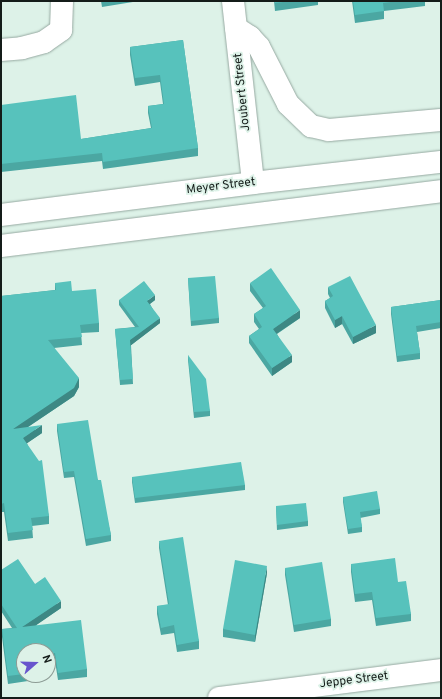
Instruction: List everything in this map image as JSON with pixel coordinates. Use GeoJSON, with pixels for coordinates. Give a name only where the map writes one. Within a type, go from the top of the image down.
{"type":"FeatureCollection","features":[{"type":"Feature","properties":{"kind":"main road"},"geometry":{"type":"LineString","coordinates":[[1,50],[22,48],[44,42],[61,30],[62,1]]}},
{"type":"Feature","properties":{"kind":"main road","name":"Joubert Street"},"geometry":{"type":"LineString","coordinates":[[232,1],[253,183]]}},
{"type":"Feature","properties":{"kind":"main road"},"geometry":{"type":"LineString","coordinates":[[236,28],[250,37],[259,47],[288,104],[311,126],[329,130],[441,120]]}},
{"type":"Feature","properties":{"kind":"main road","name":"Meyer Street"},"geometry":{"type":"LineString","coordinates":[[1,215],[253,183],[441,162]]}},
{"type":"Feature","properties":{"kind":"main road"},"geometry":{"type":"LineString","coordinates":[[1,246],[441,191]]}},
{"type":"Feature","properties":{"kind":"main road","name":"Jeppe Street"},"geometry":{"type":"LineString","coordinates":[[219,698],[441,670]]}},
{"type":"Feature","properties":{"kind":"building"},"geometry":{"type":"Polygon","coordinates":[[[275,1],[291,1],[275,3],[275,1]]]}},
{"type":"Feature","properties":{"kind":"building"},"geometry":{"type":"Polygon","coordinates":[[[353,1],[399,1],[383,3],[384,11],[355,15],[353,1]]]}},
{"type":"Feature","properties":{"kind":"building"},"geometry":{"type":"Polygon","coordinates":[[[183,40],[198,148],[103,162],[102,153],[1,164],[1,105],[76,95],[81,139],[152,128],[148,106],[164,104],[160,75],[135,78],[130,47],[183,40]]]}},
{"type":"Feature","properties":{"kind":"building"},"geometry":{"type":"Polygon","coordinates":[[[271,268],[300,310],[273,329],[292,355],[272,368],[249,336],[262,327],[254,314],[266,306],[250,283],[271,268]]]}},
{"type":"Feature","properties":{"kind":"building"},"geometry":{"type":"Polygon","coordinates":[[[215,276],[219,318],[191,321],[188,278],[215,276]]]}},
{"type":"Feature","properties":{"kind":"building"},"geometry":{"type":"Polygon","coordinates":[[[350,276],[376,325],[353,337],[342,316],[335,320],[325,301],[333,296],[328,287],[350,276]]]}},
{"type":"Feature","properties":{"kind":"building"},"geometry":{"type":"Polygon","coordinates":[[[71,281],[72,291],[96,289],[99,323],[80,325],[82,337],[48,340],[79,378],[74,388],[13,429],[42,425],[23,438],[39,461],[42,460],[49,516],[31,518],[33,530],[8,533],[4,503],[1,504],[1,296],[56,290],[55,283],[71,281]]]}},
{"type":"Feature","properties":{"kind":"building"},"geometry":{"type":"Polygon","coordinates":[[[144,281],[155,295],[147,301],[160,318],[130,340],[133,379],[120,380],[115,329],[139,327],[119,300],[144,281]]]}},
{"type":"Feature","properties":{"kind":"building"},"geometry":{"type":"Polygon","coordinates":[[[441,300],[441,322],[416,326],[420,353],[397,356],[391,307],[441,300]]]}},
{"type":"Feature","properties":{"kind":"building"},"geometry":{"type":"Polygon","coordinates":[[[188,355],[206,379],[210,411],[194,412],[188,355]]]}},
{"type":"Feature","properties":{"kind":"building"},"geometry":{"type":"Polygon","coordinates":[[[88,420],[98,480],[101,480],[111,535],[86,539],[74,471],[64,472],[57,424],[88,420]]]}},
{"type":"Feature","properties":{"kind":"building"},"geometry":{"type":"Polygon","coordinates":[[[241,462],[245,485],[135,498],[132,477],[241,462]]]}},
{"type":"Feature","properties":{"kind":"building"},"geometry":{"type":"Polygon","coordinates":[[[377,491],[380,509],[360,512],[362,527],[348,529],[343,497],[377,491]]]}},
{"type":"Feature","properties":{"kind":"building"},"geometry":{"type":"Polygon","coordinates":[[[306,503],[308,521],[277,525],[276,506],[306,503]]]}},
{"type":"Feature","properties":{"kind":"building"},"geometry":{"type":"Polygon","coordinates":[[[183,537],[199,641],[177,645],[174,625],[161,628],[157,606],[169,604],[159,541],[183,537]]]}},
{"type":"Feature","properties":{"kind":"building"},"geometry":{"type":"Polygon","coordinates":[[[395,558],[398,582],[406,581],[411,614],[376,618],[372,592],[355,594],[351,564],[395,558]]]}},
{"type":"Feature","properties":{"kind":"building"},"geometry":{"type":"Polygon","coordinates":[[[18,559],[35,584],[45,577],[61,601],[22,627],[81,620],[87,669],[58,673],[56,643],[16,643],[16,675],[8,676],[2,629],[17,628],[1,604],[1,570],[18,559]]]}},
{"type":"Feature","properties":{"kind":"building"},"geometry":{"type":"Polygon","coordinates":[[[235,560],[267,566],[255,635],[223,629],[235,560]]]}},
{"type":"Feature","properties":{"kind":"building"},"geometry":{"type":"Polygon","coordinates":[[[322,562],[331,619],[294,625],[285,568],[322,562]]]}}]}
